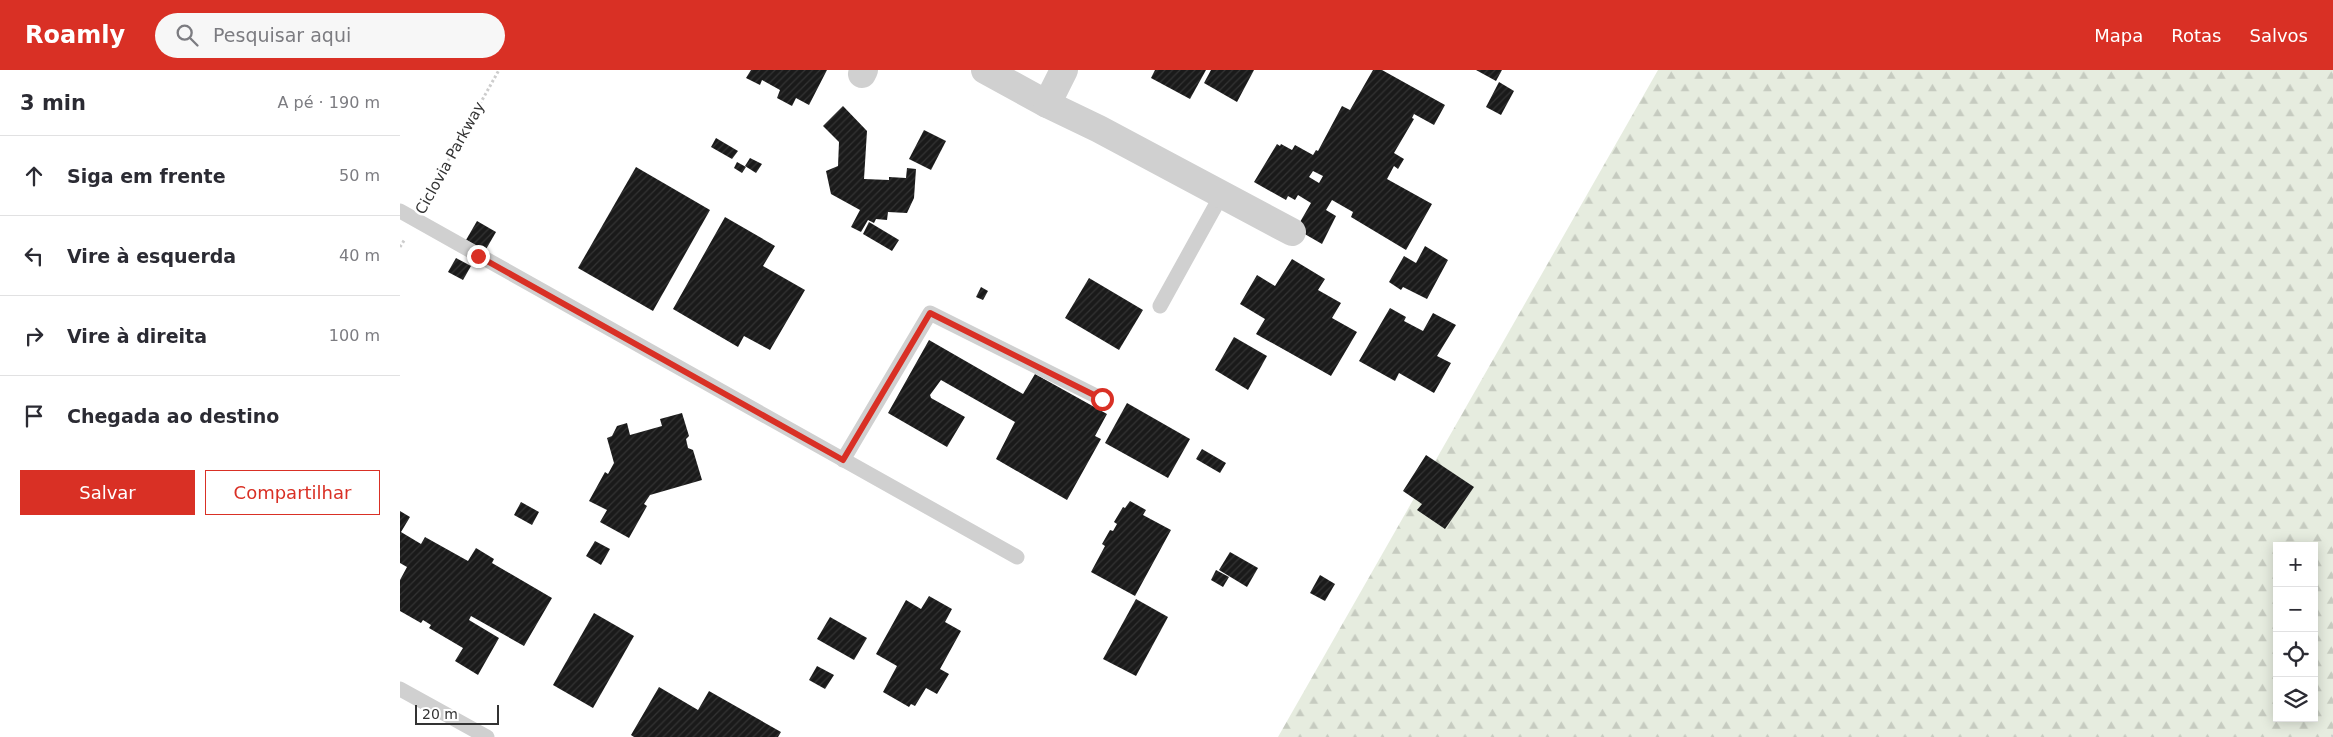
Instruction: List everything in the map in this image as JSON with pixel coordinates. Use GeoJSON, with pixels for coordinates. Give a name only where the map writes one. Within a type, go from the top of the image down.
{"type":"FeatureCollection","features":[{"type":"Feature","properties":{"kind":"street"},"geometry":{"type":"LineString","coordinates":[[985,70],[1292,232]]}},
{"type":"Feature","properties":{"kind":"street"},"geometry":{"type":"LineString","coordinates":[[1047,104],[1064,70]]}},
{"type":"Feature","properties":{"kind":"lane"},"geometry":{"type":"LineString","coordinates":[[1160,306],[1222,194]]}},
{"type":"Feature","properties":{"kind":"lane"},"geometry":{"type":"LineString","coordinates":[[400,211],[1017,557]]}},
{"type":"Feature","properties":{"kind":"lane"},"geometry":{"type":"LineString","coordinates":[[843,460],[930,313],[1102,399]]}},
{"type":"Feature","properties":{"kind":"lane"},"geometry":{"type":"LineString","coordinates":[[400,689],[480,735]]}},
{"type":"Feature","properties":{"kind":"path","name":"Ciclovia Parkway"},"geometry":{"type":"LineString","coordinates":[[400,247],[499,70]]}},
{"type":"Feature","properties":{"kind":"green space"},"geometry":{"type":"Polygon","coordinates":[[[1658,70],[2333,70],[2333,737],[1278,737],[1658,70]]]}},
{"type":"Feature","properties":{"kind":"building"},"geometry":{"type":"Polygon","coordinates":[[[751,70],[827,70],[809,105],[796,98],[792,106],[777,98],[780,90],[762,80],[760,85],[746,78],[751,70]]]}},
{"type":"Feature","properties":{"kind":"building"},"geometry":{"type":"Polygon","coordinates":[[[1155,70],[1206,70],[1190,99],[1151,78],[1155,70]]]}},
{"type":"Feature","properties":{"kind":"building"},"geometry":{"type":"Polygon","coordinates":[[[1211,70],[1254,70],[1237,102],[1204,83],[1211,70]]]}},
{"type":"Feature","properties":{"kind":"building"},"geometry":{"type":"Polygon","coordinates":[[[1373,70],[1382,70],[1445,105],[1434,125],[1414,114],[1412,118],[1414,119],[1394,153],[1404,159],[1398,169],[1394,166],[1387,179],[1432,204],[1406,250],[1351,217],[1353,212],[1332,200],[1326,210],[1336,216],[1322,244],[1296,229],[1311,203],[1298,195],[1295,200],[1288,196],[1286,200],[1254,182],[1277,144],[1292,150],[1295,145],[1313,155],[1316,150],[1318,151],[1342,106],[1350,110],[1373,70]],[[1313,171],[1309,177],[1319,183],[1323,176],[1313,171]]]}},
{"type":"Feature","properties":{"kind":"building"},"geometry":{"type":"Polygon","coordinates":[[[1476,70],[1502,70],[1496,81],[1476,70]]]}},
{"type":"Feature","properties":{"kind":"building"},"geometry":{"type":"Polygon","coordinates":[[[1499,82],[1514,91],[1501,115],[1486,107],[1499,82]]]}},
{"type":"Feature","properties":{"kind":"building"},"geometry":{"type":"Polygon","coordinates":[[[843,106],[867,131],[864,179],[889,180],[889,177],[906,178],[907,168],[916,169],[914,198],[907,213],[888,212],[887,220],[876,219],[874,223],[868,220],[861,232],[851,227],[860,210],[831,194],[826,171],[838,166],[839,142],[823,126],[843,106]]]}},
{"type":"Feature","properties":{"kind":"building"},"geometry":{"type":"Polygon","coordinates":[[[924,130],[946,141],[931,170],[909,159],[924,130]]]}},
{"type":"Feature","properties":{"kind":"building"},"geometry":{"type":"Polygon","coordinates":[[[716,138],[738,151],[732,159],[711,147],[716,138]]]}},
{"type":"Feature","properties":{"kind":"building"},"geometry":{"type":"Polygon","coordinates":[[[750,158],[762,164],[756,173],[745,166],[750,158]]]}},
{"type":"Feature","properties":{"kind":"building"},"geometry":{"type":"Polygon","coordinates":[[[737,162],[746,167],[742,173],[734,168],[737,162]]]}},
{"type":"Feature","properties":{"kind":"building"},"geometry":{"type":"Polygon","coordinates":[[[636,167],[710,210],[653,311],[578,268],[636,167]]]}},
{"type":"Feature","properties":{"kind":"building"},"geometry":{"type":"Polygon","coordinates":[[[725,217],[775,246],[763,266],[805,290],[770,350],[744,336],[738,347],[673,309],[725,217]]]}},
{"type":"Feature","properties":{"kind":"building"},"geometry":{"type":"Polygon","coordinates":[[[477,221],[496,232],[485,251],[466,240],[477,221]]]}},
{"type":"Feature","properties":{"kind":"building"},"geometry":{"type":"Polygon","coordinates":[[[869,222],[899,240],[892,251],[863,234],[869,222]]]}},
{"type":"Feature","properties":{"kind":"building"},"geometry":{"type":"Polygon","coordinates":[[[1425,246],[1448,260],[1427,299],[1403,287],[1401,290],[1389,282],[1404,256],[1416,263],[1425,246]]]}},
{"type":"Feature","properties":{"kind":"building"},"geometry":{"type":"Polygon","coordinates":[[[456,258],[471,266],[463,280],[448,272],[456,258]]]}},
{"type":"Feature","properties":{"kind":"building"},"geometry":{"type":"Polygon","coordinates":[[[1292,259],[1325,279],[1318,290],[1341,303],[1332,318],[1357,332],[1331,376],[1256,334],[1265,319],[1240,304],[1257,275],[1275,286],[1292,259]]]}},
{"type":"Feature","properties":{"kind":"building"},"geometry":{"type":"Polygon","coordinates":[[[1089,278],[1143,310],[1119,350],[1065,318],[1089,278]]]}},
{"type":"Feature","properties":{"kind":"building"},"geometry":{"type":"Polygon","coordinates":[[[981,287],[988,291],[983,300],[976,297],[981,287]]]}},
{"type":"Feature","properties":{"kind":"building"},"geometry":{"type":"Polygon","coordinates":[[[1390,308],[1406,317],[1404,321],[1423,331],[1433,313],[1456,325],[1437,356],[1451,363],[1434,393],[1399,373],[1395,381],[1359,361],[1390,308]]]}},
{"type":"Feature","properties":{"kind":"building"},"geometry":{"type":"Polygon","coordinates":[[[1234,337],[1267,356],[1248,390],[1215,370],[1234,337]]]}},
{"type":"Feature","properties":{"kind":"building"},"geometry":{"type":"Polygon","coordinates":[[[929,340],[1023,394],[1035,374],[1107,414],[1095,436],[1101,439],[1067,500],[996,459],[1015,422],[941,380],[930,395],[931,398],[965,417],[947,447],[888,413],[929,340]]]}},
{"type":"Feature","properties":{"kind":"building"},"geometry":{"type":"Polygon","coordinates":[[[1127,403],[1190,439],[1168,478],[1105,443],[1127,403]]]}},
{"type":"Feature","properties":{"kind":"building"},"geometry":{"type":"Polygon","coordinates":[[[682,413],[689,436],[686,439],[688,448],[693,450],[702,480],[650,495],[644,504],[647,506],[629,538],[600,522],[607,510],[589,501],[605,472],[608,474],[614,463],[607,438],[612,436],[617,426],[627,423],[630,435],[662,426],[660,419],[682,413]]]}},
{"type":"Feature","properties":{"kind":"building"},"geometry":{"type":"Polygon","coordinates":[[[1202,449],[1226,463],[1220,473],[1196,459],[1202,449]]]}},
{"type":"Feature","properties":{"kind":"building"},"geometry":{"type":"Polygon","coordinates":[[[1426,455],[1474,487],[1445,529],[1417,510],[1422,504],[1403,491],[1426,455]]]}},
{"type":"Feature","properties":{"kind":"building"},"geometry":{"type":"Polygon","coordinates":[[[1130,501],[1146,510],[1143,515],[1171,530],[1135,596],[1091,572],[1105,546],[1102,544],[1110,530],[1113,531],[1117,524],[1114,522],[1123,507],[1125,508],[1130,501]]]}},
{"type":"Feature","properties":{"kind":"building"},"geometry":{"type":"Polygon","coordinates":[[[521,502],[539,512],[532,525],[514,515],[521,502]]]}},
{"type":"Feature","properties":{"kind":"building"},"geometry":{"type":"Polygon","coordinates":[[[400,511],[410,517],[401,532],[421,544],[425,537],[468,561],[476,548],[494,559],[492,563],[552,598],[524,646],[471,616],[469,620],[499,638],[478,675],[455,661],[463,648],[429,628],[431,625],[423,620],[421,623],[400,611],[400,580],[407,567],[400,563],[400,511]]]}},
{"type":"Feature","properties":{"kind":"building"},"geometry":{"type":"Polygon","coordinates":[[[595,541],[610,549],[601,565],[586,556],[595,541]]]}},
{"type":"Feature","properties":{"kind":"building"},"geometry":{"type":"Polygon","coordinates":[[[1230,552],[1258,568],[1247,587],[1219,570],[1230,552]]]}},
{"type":"Feature","properties":{"kind":"building"},"geometry":{"type":"Polygon","coordinates":[[[1216,570],[1229,577],[1223,587],[1211,580],[1216,570]]]}},
{"type":"Feature","properties":{"kind":"building"},"geometry":{"type":"Polygon","coordinates":[[[1320,575],[1335,584],[1325,601],[1310,593],[1320,575]]]}},
{"type":"Feature","properties":{"kind":"building"},"geometry":{"type":"Polygon","coordinates":[[[929,596],[952,609],[945,622],[961,631],[940,669],[949,674],[937,694],[926,688],[915,706],[911,704],[909,707],[883,692],[897,666],[876,654],[906,600],[921,609],[929,596]]]}},
{"type":"Feature","properties":{"kind":"building"},"geometry":{"type":"Polygon","coordinates":[[[1136,599],[1168,617],[1136,676],[1103,659],[1136,599]]]}},
{"type":"Feature","properties":{"kind":"building"},"geometry":{"type":"Polygon","coordinates":[[[594,613],[634,636],[593,708],[553,685],[594,613]]]}},
{"type":"Feature","properties":{"kind":"building"},"geometry":{"type":"Polygon","coordinates":[[[830,617],[867,638],[854,660],[817,639],[830,617]]]}},
{"type":"Feature","properties":{"kind":"building"},"geometry":{"type":"Polygon","coordinates":[[[817,666],[834,675],[825,689],[809,680],[817,666]]]}},
{"type":"Feature","properties":{"kind":"building"},"geometry":{"type":"Polygon","coordinates":[[[659,687],[698,710],[709,691],[781,732],[778,737],[634,737],[631,735],[659,687]]]}},
{"type":"Feature","properties":{"kind":"route"},"geometry":{"type":"LineString","coordinates":[[478,256],[843,460],[930,313],[1102,399]]}}]}
